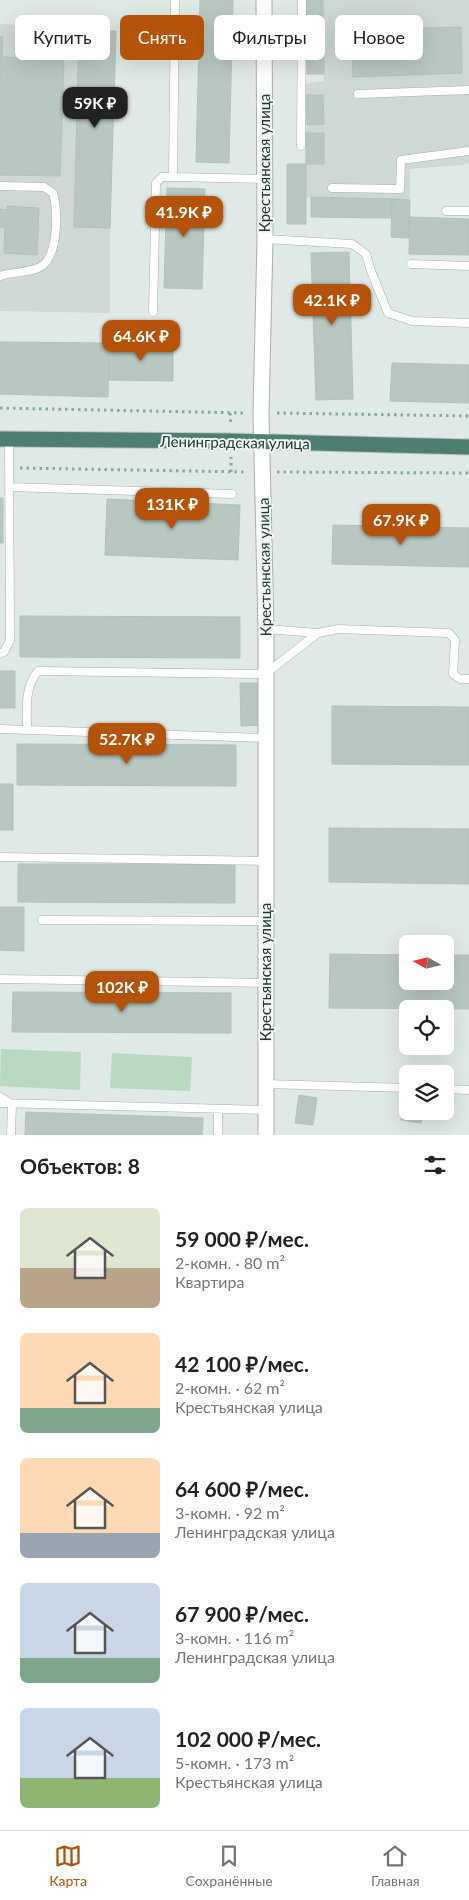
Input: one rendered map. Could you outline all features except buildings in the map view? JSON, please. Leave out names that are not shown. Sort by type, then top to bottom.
[{"type":"highway","name":"Ленинградская улица","points":[[4,439],[469,447]]},
{"type":"street","name":"Крестьянская улица","points":[[264,0],[265,239],[261,413],[266,629],[266,1135]]},
{"type":"lane","points":[[173,177],[175,0]]},
{"type":"lane","points":[[301,146],[302,0]]},
{"type":"lane","points":[[358,94],[469,90]]},
{"type":"lane","points":[[332,188],[400,189],[401,160],[469,152]]},
{"type":"lane","points":[[153,312],[156,183],[162,177],[264,179]]},
{"type":"lane","points":[[0,186],[44,188],[53,194],[57,224],[49,259],[39,268],[0,276]]},
{"type":"lane","points":[[446,211],[469,212]]},
{"type":"lane","points":[[265,239],[352,244],[366,254],[388,313],[412,321],[469,323]]},
{"type":"lane","points":[[411,264],[469,266]]},
{"type":"lane","points":[[0,653],[4,652],[10,641],[9,468],[4,439]]},
{"type":"lane","points":[[9,487],[232,494]]},
{"type":"lane","points":[[0,558],[10,558]]},
{"type":"lane","points":[[266,629],[318,633],[338,629],[449,633],[455,640],[453,674],[460,679],[469,679]]},
{"type":"lane","points":[[27,730],[28,691],[31,680],[38,671],[265,674],[318,633]]},
{"type":"lane","points":[[0,729],[266,738]]},
{"type":"lane","points":[[0,857],[266,861]]},
{"type":"lane","points":[[42,920],[266,921]]},
{"type":"lane","points":[[0,979],[266,982]]},
{"type":"lane","points":[[265,1084],[399,1088]]},
{"type":"lane","points":[[454,1089],[469,1090]]},
{"type":"lane","points":[[0,1098],[12,1104]]},
{"type":"lane","points":[[0,1104],[266,1110]]},
{"type":"lane","points":[[11,1135],[12,1104]]},
{"type":"lane","points":[[218,1109],[218,1135]]},
{"type":"path","points":[[0,408],[469,416]]},
{"type":"path","points":[[9,468],[469,473]]},
{"type":"shaded area","points":[[323,0],[469,0],[469,163],[410,169],[410,200],[306,197],[306,164],[324,164],[324,133],[306,133],[307,125],[324,124],[323,95],[305,95],[305,84],[324,81],[325,15],[323,15]]},
{"type":"shaded area","points":[[0,24],[15,25],[15,60],[110,60],[110,31],[116,31],[110,228],[110,313],[0,311]]},
{"type":"green space","points":[[1,1049],[81,1052],[80,1090],[0,1086]]},
{"type":"green space","points":[[112,1053],[192,1057],[190,1091],[110,1088]]}]
